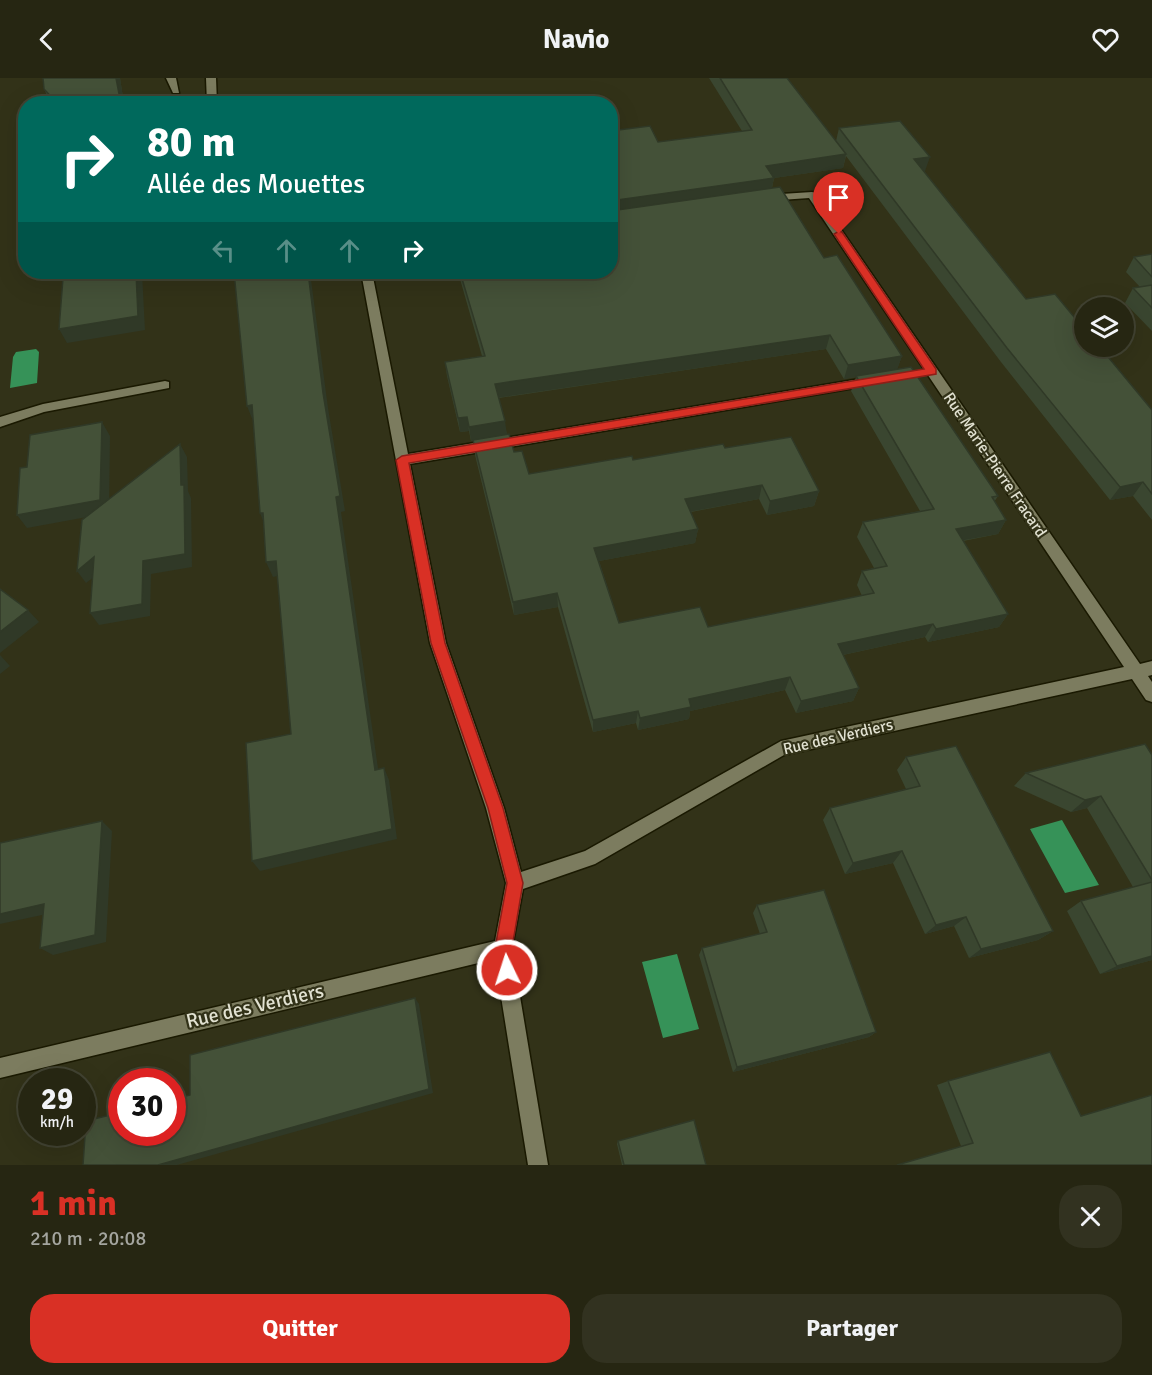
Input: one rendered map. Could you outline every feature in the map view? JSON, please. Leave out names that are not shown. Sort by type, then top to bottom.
[{"type":"street","points":[[171,78],[176,91]]},
{"type":"street","points":[[211,78],[212,96]]},
{"type":"street","name":"Rue Marie-Pierre Fracard","points":[[751,201],[812,195],[926,372],[1144,669],[1152,695]]},
{"type":"street","points":[[367,279],[438,643],[495,808],[515,883],[503,948],[538,1165]]},
{"type":"street","points":[[402,460],[885,379]]},
{"type":"street","points":[[0,422],[43,408],[165,385]]},
{"type":"street","name":"Rue des Verdiers","points":[[515,883],[589,858],[781,748],[1144,669]]},
{"type":"street","name":"Rue des Verdiers","points":[[3,1064],[503,948]]},
{"type":"shaded area","points":[[36,349],[39,352],[37,383],[10,388],[13,357],[16,352]]},
{"type":"shaded area","points":[[1062,820],[1099,885],[1065,893],[1030,829]]},
{"type":"shaded area","points":[[677,954],[699,1029],[663,1038],[642,962]]},
{"type":"building","points":[[43,78],[116,78],[119,96],[51,96],[44,89]]},
{"type":"building","points":[[720,78],[787,78],[846,154],[766,166],[774,178],[618,200],[618,130],[650,126],[658,142],[752,130]]},
{"type":"building","points":[[900,121],[930,157],[914,159],[1026,299],[1055,294],[1074,317],[1074,357],[1108,357],[1152,410],[1152,494],[1143,482],[1120,487],[1007,348],[839,128]]},
{"type":"building","points":[[780,187],[824,258],[837,255],[902,356],[848,365],[830,335],[495,384],[505,421],[469,427],[467,417],[458,418],[445,362],[485,356],[462,279],[618,279],[618,210]]},
{"type":"building","points":[[1152,254],[1152,277],[1134,257]]},
{"type":"building","points":[[63,279],[136,279],[138,316],[59,329]]},
{"type":"building","points":[[235,279],[309,279],[323,393],[340,496],[336,497],[375,770],[384,768],[392,829],[252,861],[246,743],[291,734],[276,561],[266,562],[252,405],[247,406]]},
{"type":"building","points":[[1152,285],[1152,308],[1133,288]]},
{"type":"building","points":[[911,367],[998,496],[992,497],[1006,520],[956,529],[1008,614],[936,629],[933,624],[838,644],[859,688],[801,701],[790,677],[689,699],[691,707],[640,718],[638,711],[593,720],[557,593],[513,602],[473,440],[509,434],[514,452],[522,451],[529,474],[632,456],[633,460],[723,444],[725,448],[791,437],[819,491],[770,501],[762,485],[685,499],[698,529],[594,548],[619,623],[700,607],[708,627],[874,593],[862,571],[887,566],[863,522],[934,509],[856,376]]},
{"type":"building","points":[[102,422],[100,500],[17,515],[20,468],[27,467],[30,435]]},
{"type":"building","points":[[180,444],[181,485],[184,485],[185,554],[143,561],[142,604],[90,613],[94,557],[77,571],[82,520]]},
{"type":"building","points":[[0,589],[28,610],[0,632]]},
{"type":"building","points":[[1145,744],[1152,755],[1152,880],[1101,796],[1085,800],[1026,773]]},
{"type":"building","points":[[956,746],[1053,931],[981,949],[966,917],[936,925],[902,851],[853,863],[830,808],[920,786],[906,757]]},
{"type":"building","points":[[102,821],[95,935],[40,948],[44,904],[0,914],[0,843]]},
{"type":"building","points":[[1152,882],[1152,956],[1117,966],[1081,901]]},
{"type":"building","points":[[824,890],[876,1032],[737,1067],[702,948],[767,932],[757,905]]},
{"type":"building","points":[[415,998],[429,1089],[158,1165],[83,1165],[84,1146],[96,1146],[96,1118],[108,1116],[108,1146],[186,1146],[186,1096],[190,1095],[190,1055]]},
{"type":"building","points":[[1050,1052],[1081,1116],[1152,1095],[1152,1165],[897,1165],[973,1143],[948,1081]]},
{"type":"building","points":[[694,1120],[706,1165],[624,1165],[618,1141]]},
{"type":"route","points":[[507,970],[503,948],[515,883],[495,808],[438,643],[402,460],[932,371],[839,234]]}]
